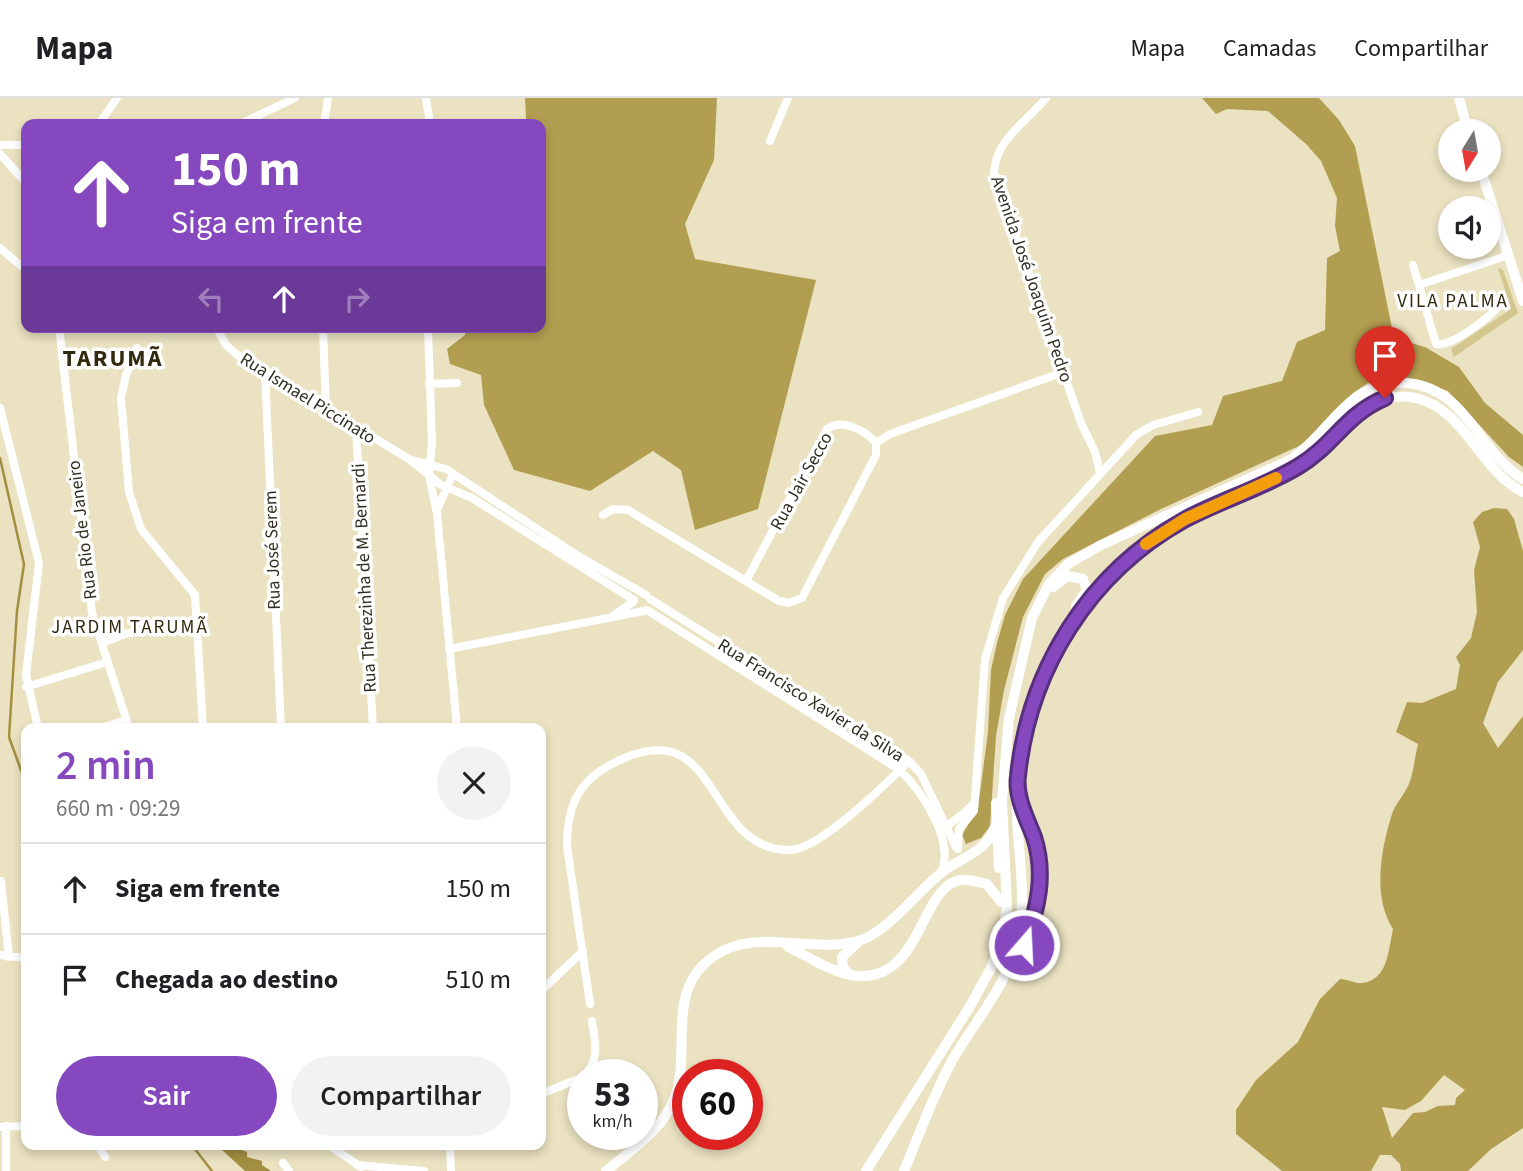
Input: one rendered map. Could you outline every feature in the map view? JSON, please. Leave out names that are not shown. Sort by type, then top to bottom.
[{"type":"main road","points":[[1459,98],[1465,119]]},
{"type":"main road","points":[[1485,182],[1523,300]]},
{"type":"main road","points":[[866,1171],[990,970],[1006,925],[1002,777],[1009,718],[1032,618],[1059,571],[1101,545],[1290,460],[1315,442],[1345,408],[1365,392],[1397,383],[1417,384],[1441,393],[1458,407],[1500,460],[1523,480]]},
{"type":"main road","points":[[904,1171],[948,1068],[1017,959],[1032,923],[1041,869],[1017,782],[1027,722],[1043,675],[1069,627],[1104,582],[1143,546],[1185,519],[1299,466],[1324,447],[1352,416],[1369,404],[1385,398],[1412,397],[1439,408],[1465,433],[1498,474],[1523,492]]},
{"type":"main road","points":[[1500,460],[1523,470]]},
{"type":"main road","points":[[941,1051],[989,962],[997,937],[1001,902],[996,823],[999,751],[1044,604],[1058,583],[1068,576],[1079,577],[1085,582],[1087,590],[1049,650],[1027,701],[1016,747],[1023,891],[1018,937],[1006,974]]},
{"type":"main road","points":[[850,974],[843,967],[842,957],[849,948],[879,929],[942,872],[984,845],[996,823]]},
{"type":"main road","points":[[784,945],[836,971],[873,975],[897,963],[906,953],[936,901],[952,883],[959,880],[986,884],[1001,902]]},
{"type":"main road","points":[[899,1171],[931,1089],[998,977],[1011,944],[1023,891]]},
{"type":"main road","points":[[606,1171],[652,1133],[668,1112],[679,1079],[682,1011],[697,972],[716,954],[733,946],[760,942],[820,947],[860,940]]},
{"type":"main road","points":[[873,1171],[919,1096],[927,1074]]},
{"type":"street","points":[[102,119],[117,98]]},
{"type":"street","points":[[251,119],[295,98]]},
{"type":"street","points":[[325,119],[328,98]]},
{"type":"street","points":[[426,98],[429,119]]},
{"type":"street","points":[[770,141],[788,98]]},
{"type":"street","name":"Avenida José Joaquim Pedro","points":[[1046,98],[1006,140],[997,156],[994,173],[1095,452],[1100,473]]},
{"type":"street","points":[[0,145],[21,145]]},
{"type":"street","points":[[0,154],[21,177]]},
{"type":"street","points":[[0,248],[21,266]]},
{"type":"street","points":[[1419,285],[1509,255]]},
{"type":"street","points":[[1413,265],[1434,342],[1439,345],[1448,343],[1494,314],[1501,303]]},
{"type":"street","name":"Rua Rio de Janeiro","points":[[60,333],[92,613],[127,723]]},
{"type":"street","name":"Rua Ismael Piccinato","points":[[219,333],[226,345],[265,372],[410,459],[429,476]]},
{"type":"street","points":[[323,333],[326,408]]},
{"type":"street","points":[[428,333],[432,442],[429,476],[437,513],[456,723]]},
{"type":"street","points":[[137,348],[126,375],[121,398],[129,492],[141,529],[195,595],[203,723]]},
{"type":"street","name":"Rua José Serem","points":[[265,372],[281,723]]},
{"type":"street","points":[[603,515],[613,509],[628,510],[783,602],[802,598],[876,455],[876,443],[890,434],[1064,372]]},
{"type":"street","points":[[429,384],[457,383]]},
{"type":"street","points":[[0,408],[39,563],[26,687],[37,723]]},
{"type":"street","points":[[958,849],[956,834],[973,815],[984,667],[997,613],[1028,555],[1100,473],[1146,428],[1198,411]]},
{"type":"street","name":"Rua Jair Secco","points":[[746,581],[827,429],[835,424],[846,425],[876,443]]},
{"type":"street","name":"Rua Therezinha de M. Bernardi","points":[[356,428],[373,723]]},
{"type":"street","points":[[432,442],[439,465]]},
{"type":"street","name":"Rua Ismael Piccinato","points":[[410,459],[429,462]]},
{"type":"street","name":"Rua Francisco Xavier da Silva","points":[[429,462],[439,465],[909,761],[921,774],[958,849],[970,856]]},
{"type":"street","points":[[437,513],[453,474]]},
{"type":"street","points":[[429,476],[472,498],[634,601]]},
{"type":"street","points":[[619,592],[624,583]]},
{"type":"street","points":[[449,649],[612,617],[645,610],[648,597],[640,595],[612,617]]},
{"type":"street","name":"Rua Francisco Xavier da Silva","points":[[634,601],[637,609],[645,610],[900,770],[922,796],[940,835],[947,856],[942,872]]},
{"type":"street","points":[[102,643],[125,634],[198,622]]},
{"type":"street","points":[[26,687],[107,662]]},
{"type":"street","points":[[590,1004],[566,846],[567,828],[576,795],[584,783],[604,768],[642,752],[666,751],[680,755],[694,763],[738,827],[767,847],[795,850],[816,843],[909,761]]},
{"type":"street","points":[[940,835],[948,824],[964,816],[974,803]]},
{"type":"street","points":[[1,881],[4,956]]},
{"type":"street","points":[[546,986],[583,951]]},
{"type":"street","points":[[592,1021],[596,1049],[594,1059]]},
{"type":"street","points":[[546,1092],[567,1083]]},
{"type":"street","points":[[6,1171],[3,1126],[21,1126]]},
{"type":"street","points":[[101,1150],[105,1157]]},
{"type":"street","points":[[336,1150],[366,1171]]},
{"type":"street","points":[[450,1150],[451,1171]]},
{"type":"street","points":[[283,1163],[289,1171]]},
{"type":"street","points":[[357,1165],[424,1171]]},
{"type":"shaded area","points":[[525,98],[717,98],[714,160],[685,224],[695,259],[816,280],[758,509],[695,530],[681,470],[653,451],[590,491],[514,470],[484,405],[481,375],[450,364],[447,349],[466,333],[546,333],[546,119],[526,119]]},
{"type":"shaded area","points":[[1202,98],[1319,98],[1339,120],[1355,146],[1394,338],[1425,347],[1459,367],[1485,403],[1523,435],[1523,467],[1509,457],[1448,391],[1412,379],[1368,383],[1353,393],[1316,434],[1299,446],[1161,509],[1063,559],[1045,574],[1023,617],[1004,690],[996,736],[990,826],[981,838],[966,844],[962,835],[978,808],[988,732],[991,670],[1005,615],[1023,579],[1155,436],[1212,425],[1223,396],[1282,381],[1297,342],[1325,330],[1327,258],[1340,251],[1335,226],[1337,198],[1321,161],[1268,111],[1227,109],[1216,114]]},
{"type":"shaded area","points":[[1498,268],[1503,270],[1518,313],[1454,357],[1451,349],[1508,311],[1507,301],[1497,298],[1506,293]]},
{"type":"shaded area","points":[[1494,508],[1507,509],[1514,519],[1523,551],[1523,650],[1498,682],[1483,723],[1498,748],[1523,716],[1523,1128],[1491,1149],[1468,1171],[1401,1171],[1400,1164],[1391,1155],[1380,1155],[1371,1171],[1282,1171],[1236,1134],[1236,1110],[1256,1080],[1298,1042],[1320,999],[1340,979],[1359,983],[1371,981],[1385,963],[1393,929],[1382,902],[1382,857],[1392,814],[1410,781],[1418,744],[1396,732],[1407,702],[1422,703],[1456,689],[1460,665],[1456,657],[1471,638],[1477,612],[1474,570],[1480,547],[1473,522],[1482,512]],"holes":[[[1444,1075],[1465,1090],[1456,1098],[1455,1105],[1438,1106],[1425,1112],[1413,1113],[1392,1138],[1382,1107],[1405,1110],[1421,1101]]]},
{"type":"shaded area","points":[[222,1150],[247,1152],[247,1157],[262,1161],[262,1165],[271,1171],[245,1171]]},
{"type":"waterway","points":[[0,458],[24,564],[17,611],[9,737],[21,770]]},
{"type":"waterway","points":[[196,1150],[212,1171]]},
{"type":"slow traffic","points":[[1146,544],[1185,519],[1276,478]]},
{"type":"district","name":"VILA PALMA","points":[[1453,300]]},
{"type":"district","name":"TARUMÃ","points":[[113,358]]},
{"type":"district","name":"JARDIM TARUMÃ","points":[[130,626]]},
{"type":"route","points":[[1024,945],[1036,908],[1041,869],[1040,857],[1017,782],[1020,757],[1027,722],[1039,686],[1069,627],[1104,582],[1143,546],[1185,519],[1299,466],[1324,447],[1352,416],[1369,404],[1385,398]]}]
